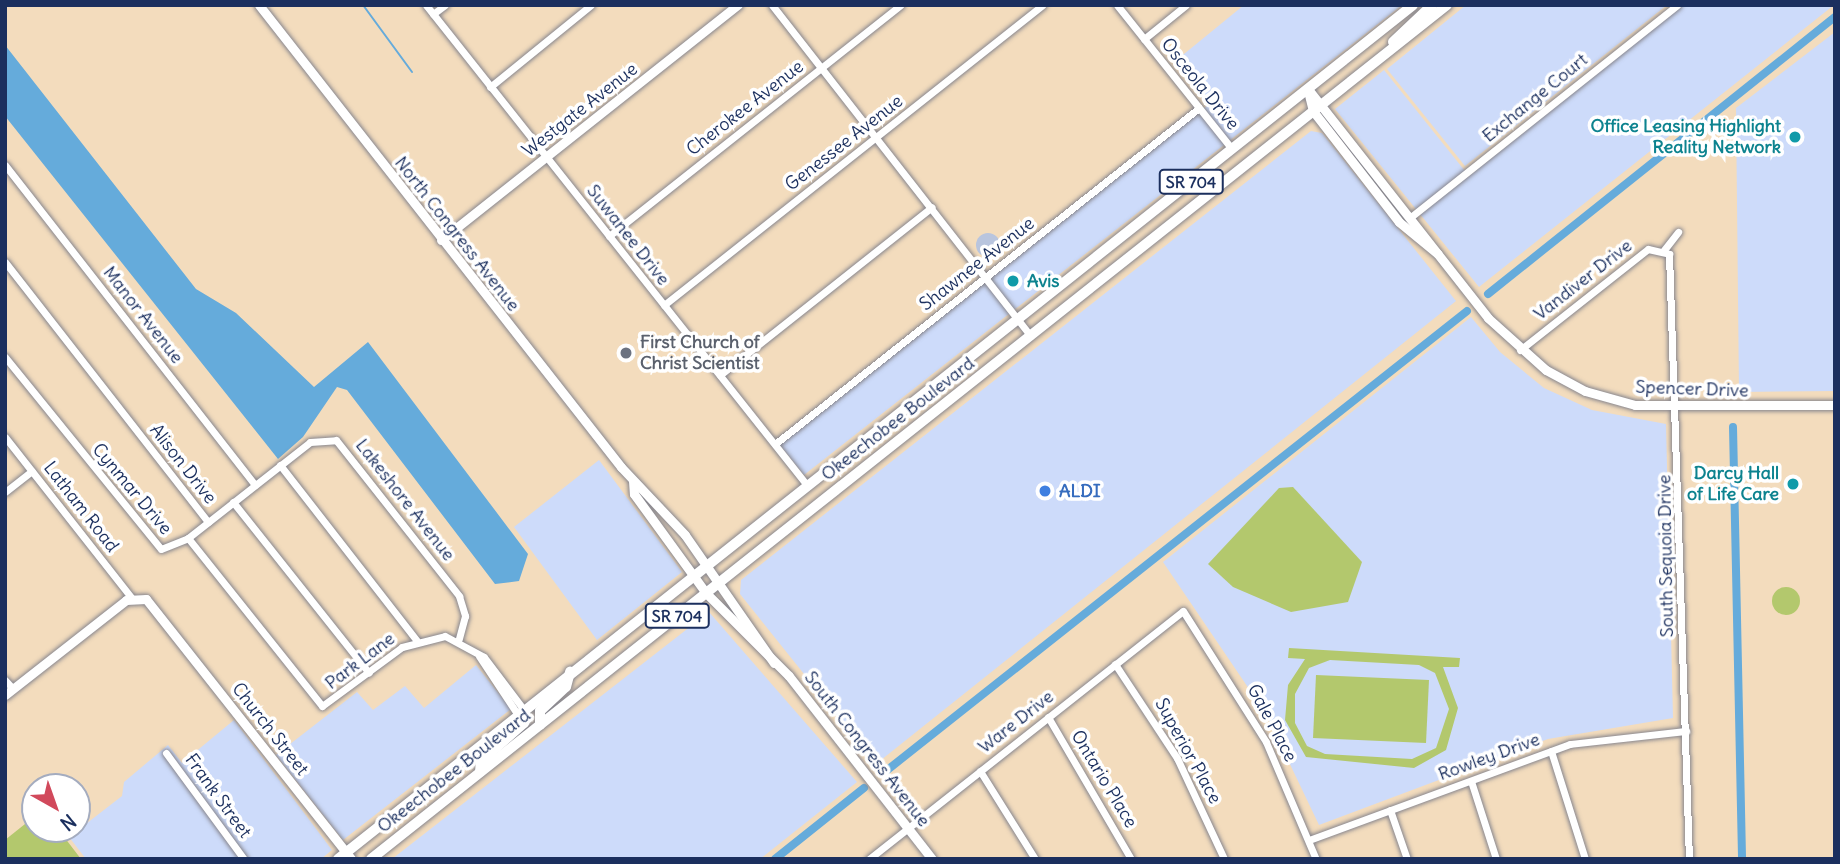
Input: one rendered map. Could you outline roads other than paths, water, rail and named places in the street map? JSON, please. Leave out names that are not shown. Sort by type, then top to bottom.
[{"type":"main road","name":"Okeechobee Boulevard","points":[[345,857],[692,572],[1020,319],[1413,5]]},
{"type":"main road","points":[[1383,56],[1432,5]]},
{"type":"main road","name":"Okeechobee Boulevard","points":[[371,859],[1447,5]]},
{"type":"main road","points":[[540,724],[540,711],[566,687],[570,673]]},
{"type":"main road","points":[[480,772],[481,761],[524,723],[521,713]]},
{"type":"street","name":"North Congress Avenue","points":[[259,5],[441,240],[633,481],[705,562],[718,583]]},
{"type":"street","name":"Suwanee Drive","points":[[426,5],[806,484]]},
{"type":"street","points":[[433,14],[445,5]]},
{"type":"street","points":[[490,87],[591,5]]},
{"type":"street","name":"Westgate Avenue","points":[[441,240],[738,5]]},
{"type":"street","points":[[772,5],[1031,335]]},
{"type":"street","name":"Cherokee Avenue","points":[[609,236],[900,5]]},
{"type":"street","name":"Genessee Avenue","points":[[664,305],[1043,5]]},
{"type":"street","name":"Osceola Drive","points":[[1117,5],[1233,149]]},
{"type":"street","points":[[1144,38],[1186,5]]},
{"type":"street","name":"Exchange Court","points":[[1412,216],[1677,5]]},
{"type":"street","name":"Spencer Drive","points":[[1308,89],[1323,103],[1412,216],[1438,254],[1519,350],[1588,392],[1678,408],[1835,405]]},
{"type":"street","name":"Spencer Drive","points":[[1308,89],[1313,111],[1399,222],[1438,254]]},
{"type":"street","name":"Shawnee Avenue","points":[[775,444],[1199,108]]},
{"type":"street","name":"Manor Avenue","points":[[5,165],[255,485]]},
{"type":"street","points":[[1364,177],[1385,181]]},
{"type":"street","points":[[720,375],[932,207]]},
{"type":"street","points":[[1667,252],[1678,232]]},
{"type":"street","name":"Vandiver Drive","points":[[1519,350],[1648,249],[1667,252]]},
{"type":"street","name":"South Sequoia Drive","points":[[1667,252],[1678,408],[1689,859]]},
{"type":"street","name":"Alison Drive","points":[[5,262],[208,522],[233,502],[369,673]]},
{"type":"street","name":"Cynmar Drive","points":[[5,357],[152,543],[161,548],[188,538],[322,706]]},
{"type":"street","name":"Latham Road","points":[[5,437],[131,597]]},
{"type":"street","name":"Lakeshore Avenue","points":[[280,466],[315,439],[340,443],[459,596],[465,616],[458,639]]},
{"type":"street","points":[[233,502],[280,466],[417,641]]},
{"type":"street","points":[[5,492],[32,471]]},
{"type":"street","name":"North Congress Avenue","points":[[633,481],[634,494],[706,593]]},
{"type":"street","points":[[188,538],[208,522]]},
{"type":"street","name":"South Congress Avenue","points":[[718,583],[774,663]]},
{"type":"street","name":"South Congress Avenue","points":[[706,593],[774,663],[910,827],[932,859]]},
{"type":"street","points":[[5,680],[9,692],[131,597]]},
{"type":"street","name":"Church Street","points":[[131,597],[146,599],[345,857]]},
{"type":"street","name":"Ware Drive","points":[[869,859],[1183,611]]},
{"type":"street","name":"Gale Place","points":[[1183,611],[1253,719],[1316,859]]},
{"type":"street","points":[[458,639],[479,656],[521,713]]},
{"type":"street","name":"Park Lane","points":[[322,706],[417,641],[458,639]]},
{"type":"street","name":"Superior Place","points":[[1115,664],[1177,758],[1224,859]]},
{"type":"street","name":"Ontario Place","points":[[1048,717],[1131,859]]},
{"type":"street","name":"Rowley Drive","points":[[1309,840],[1551,751],[1613,735],[1686,731]]},
{"type":"street","points":[[1551,751],[1586,859]]},
{"type":"street","name":"Frank Street","points":[[166,753],[244,859]]},
{"type":"street","points":[[980,771],[1035,859]]},
{"type":"street","points":[[1471,780],[1496,859]]},
{"type":"street","points":[[1390,810],[1406,859]]},
{"type":"water","points":[[5,45],[196,289],[236,313],[314,387],[368,342],[528,554],[519,581],[495,584],[347,390],[337,387],[303,437],[278,459],[5,116]]},
{"type":"waterway","points":[[363,5],[412,72]]},
{"type":"waterway","points":[[1488,294],[1835,17]]},
{"type":"waterway","points":[[886,771],[1467,311]]},
{"type":"waterway","points":[[1733,427],[1742,859]]},
{"type":"waterway","points":[[775,859],[864,788]]},
{"type":"place","name":"Office Leasing Highlight Reality Network","points":[[1795,137]]},
{"type":"place","name":"Avis","points":[[1013,281]]},
{"type":"place","name":"First Church of Christ Scientist","points":[[626,353]]},
{"type":"place","name":"Darcy Hall of Life Care","points":[[1793,484]]},
{"type":"place","name":"ALDI","points":[[1045,491]]}]
